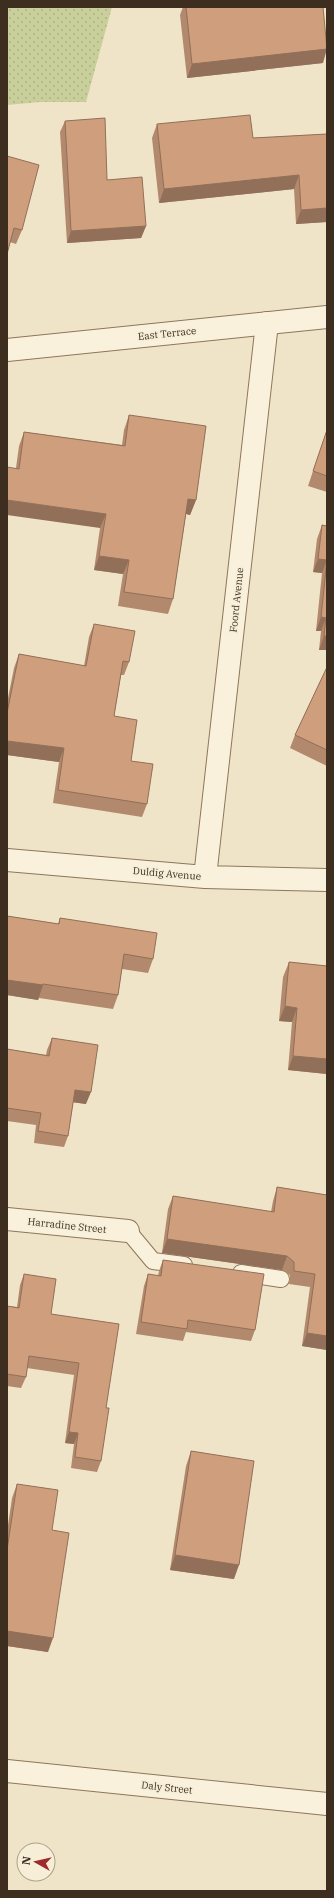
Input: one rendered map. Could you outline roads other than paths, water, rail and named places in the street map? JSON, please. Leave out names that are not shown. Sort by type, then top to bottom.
[{"type":"street","name":"East Terrace","points":[[7,350],[327,317]]},
{"type":"street","name":"Foord Avenue","points":[[205,877],[268,323]]},
{"type":"street","name":"Duldig Avenue","points":[[7,860],[205,877],[327,880]]},
{"type":"street","name":"Harradine Street","points":[[7,1219],[128,1231]]},
{"type":"street","name":"Daly Street","points":[[7,1771],[327,1804]]},
{"type":"lane","points":[[128,1231],[153,1261],[198,1267]]},
{"type":"lane","points":[[228,1272],[281,1279]]}]
